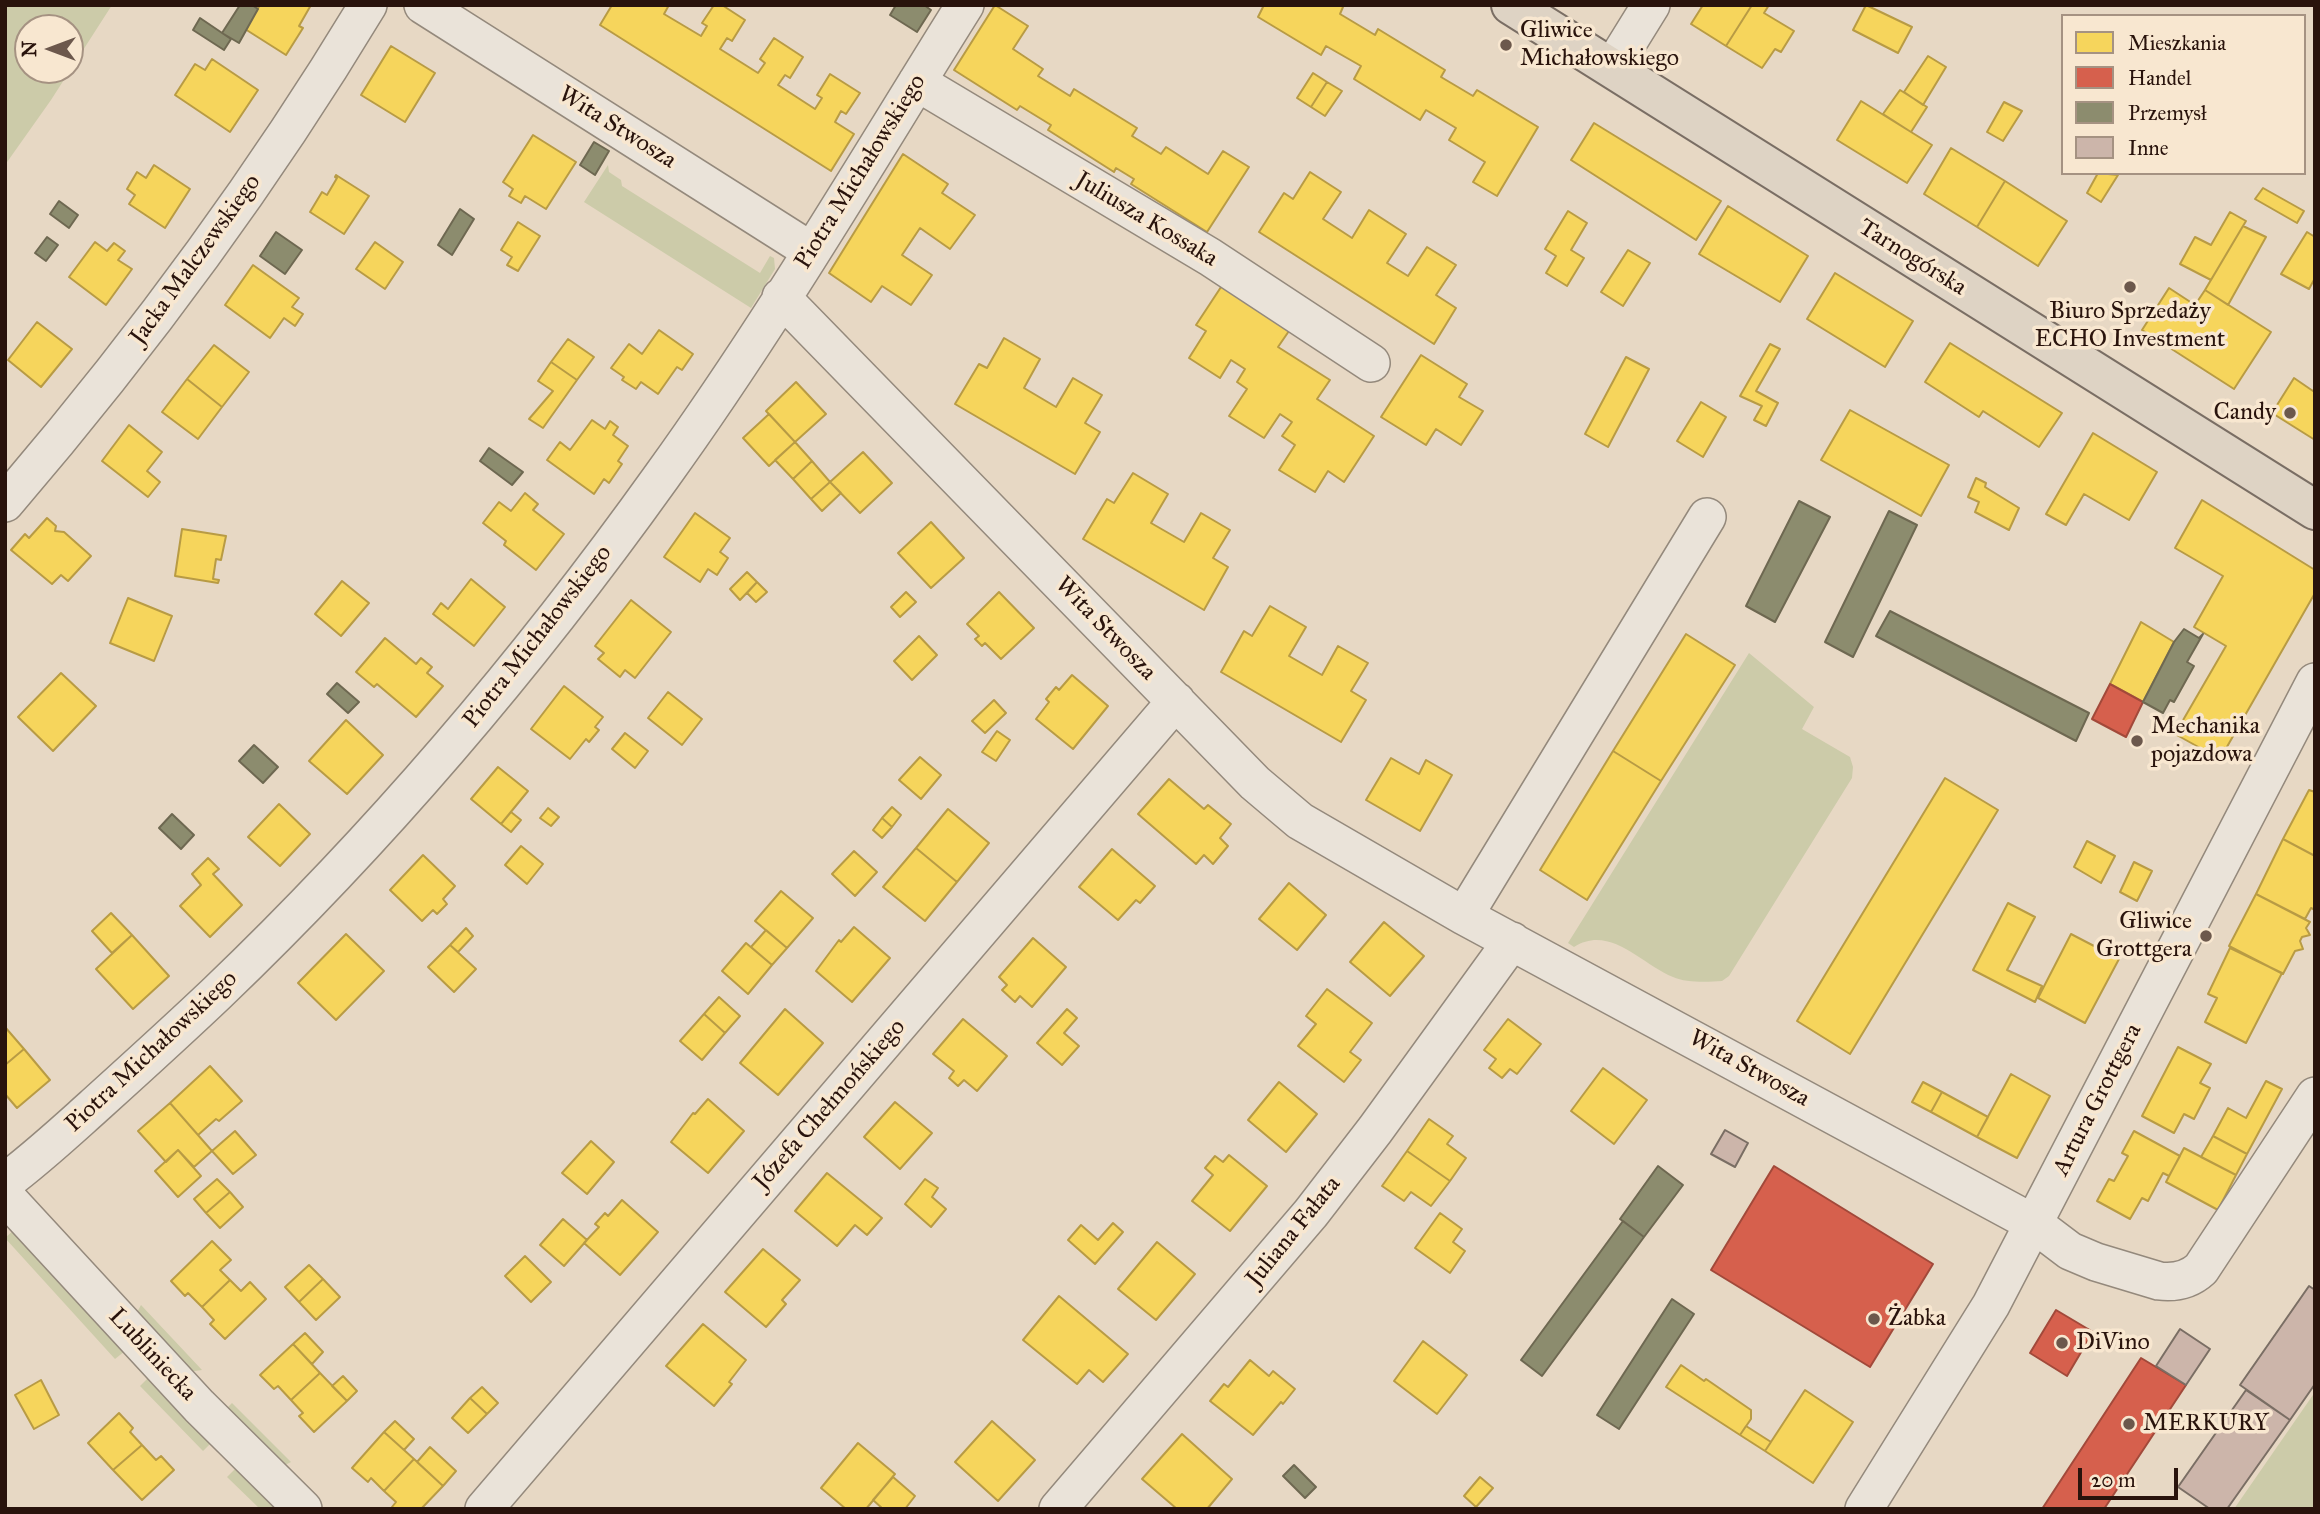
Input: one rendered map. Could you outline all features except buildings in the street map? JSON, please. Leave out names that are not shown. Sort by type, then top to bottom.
[{"type":"main road","name":"Tarnogórska","points":[[1511,5],[2315,510]]},
{"type":"street","name":"Jacka Malczewskiego","points":[[5,503],[150,325],[238,206],[324,79],[368,5]]},
{"type":"street","name":"Wita Stwosza","points":[[424,5],[811,251]]},
{"type":"street","name":"Piotra Michałowskiego","points":[[5,1182],[154,1053],[222,988],[341,869],[474,720],[662,478],[724,388],[965,5]]},
{"type":"street","points":[[1612,68],[1651,5]]},
{"type":"street","name":"Juliusza Kossaka","points":[[917,82],[1210,257],[1371,363]]},
{"type":"street","name":"Wita Stwosza","points":[[782,297],[1255,783],[1300,821],[1464,916],[2034,1223],[2070,1251],[2096,1262],[2159,1281],[2169,1282],[2192,1277],[2201,1269],[2315,1096]]},
{"type":"street","points":[[1464,916],[1707,517]]},
{"type":"street","name":"Artura Grottgera","points":[[1864,1509],[1990,1306],[2315,682]]},
{"type":"street","name":"Józefa Chełmońskiego","points":[[484,1509],[1175,701]]},
{"type":"street","name":"Juliana Fałata","points":[[1058,1509],[1311,1213],[1375,1130],[1512,941]]},
{"type":"street","name":"Lubliniecka","points":[[5,1196],[199,1406],[303,1509]]},
{"type":"green space","points":[[5,5],[112,5],[84,49],[84,14],[14,14],[14,84],[61,84],[5,165]]},
{"type":"green space","points":[[608,165],[609,172],[621,180],[622,186],[760,273],[770,256],[774,258],[775,269],[751,308],[584,202]]},
{"type":"green space","points":[[1749,653],[1814,707],[1802,729],[1850,757],[1852,778],[1729,976],[1722,981],[1697,982],[1678,979],[1625,948],[1600,940],[1587,941],[1574,947],[1568,943]]},
{"type":"green space","points":[[15,1229],[125,1351],[115,1359],[5,1238]]},
{"type":"green space","points":[[141,1305],[202,1370],[188,1372],[135,1316]]},
{"type":"green space","points":[[149,1377],[212,1442],[203,1451],[140,1386]]},
{"type":"green space","points":[[2315,1392],[2315,1509],[2234,1509]]},
{"type":"green space","points":[[232,1403],[291,1462],[281,1467],[225,1410]]},
{"type":"green space","points":[[237,1467],[280,1509],[260,1509],[227,1477]]},
{"type":"place","name":"Gliwice Michałowskiego","points":[[1506,45]]},
{"type":"place","name":"Biuro Sprzedaży ECHO Investment","points":[[2130,287]]},
{"type":"place","name":"Candy","points":[[2290,413]]},
{"type":"place","name":"Mechanika pojazdowa","points":[[2137,741]]},
{"type":"place","name":"Gliwice Grottgera","points":[[2206,936]]},
{"type":"place","name":"Żabka","points":[[1874,1319]]},
{"type":"place","name":"DiVino","points":[[2062,1343]]},
{"type":"place","name":"MERKURY","points":[[2129,1424]]}]
